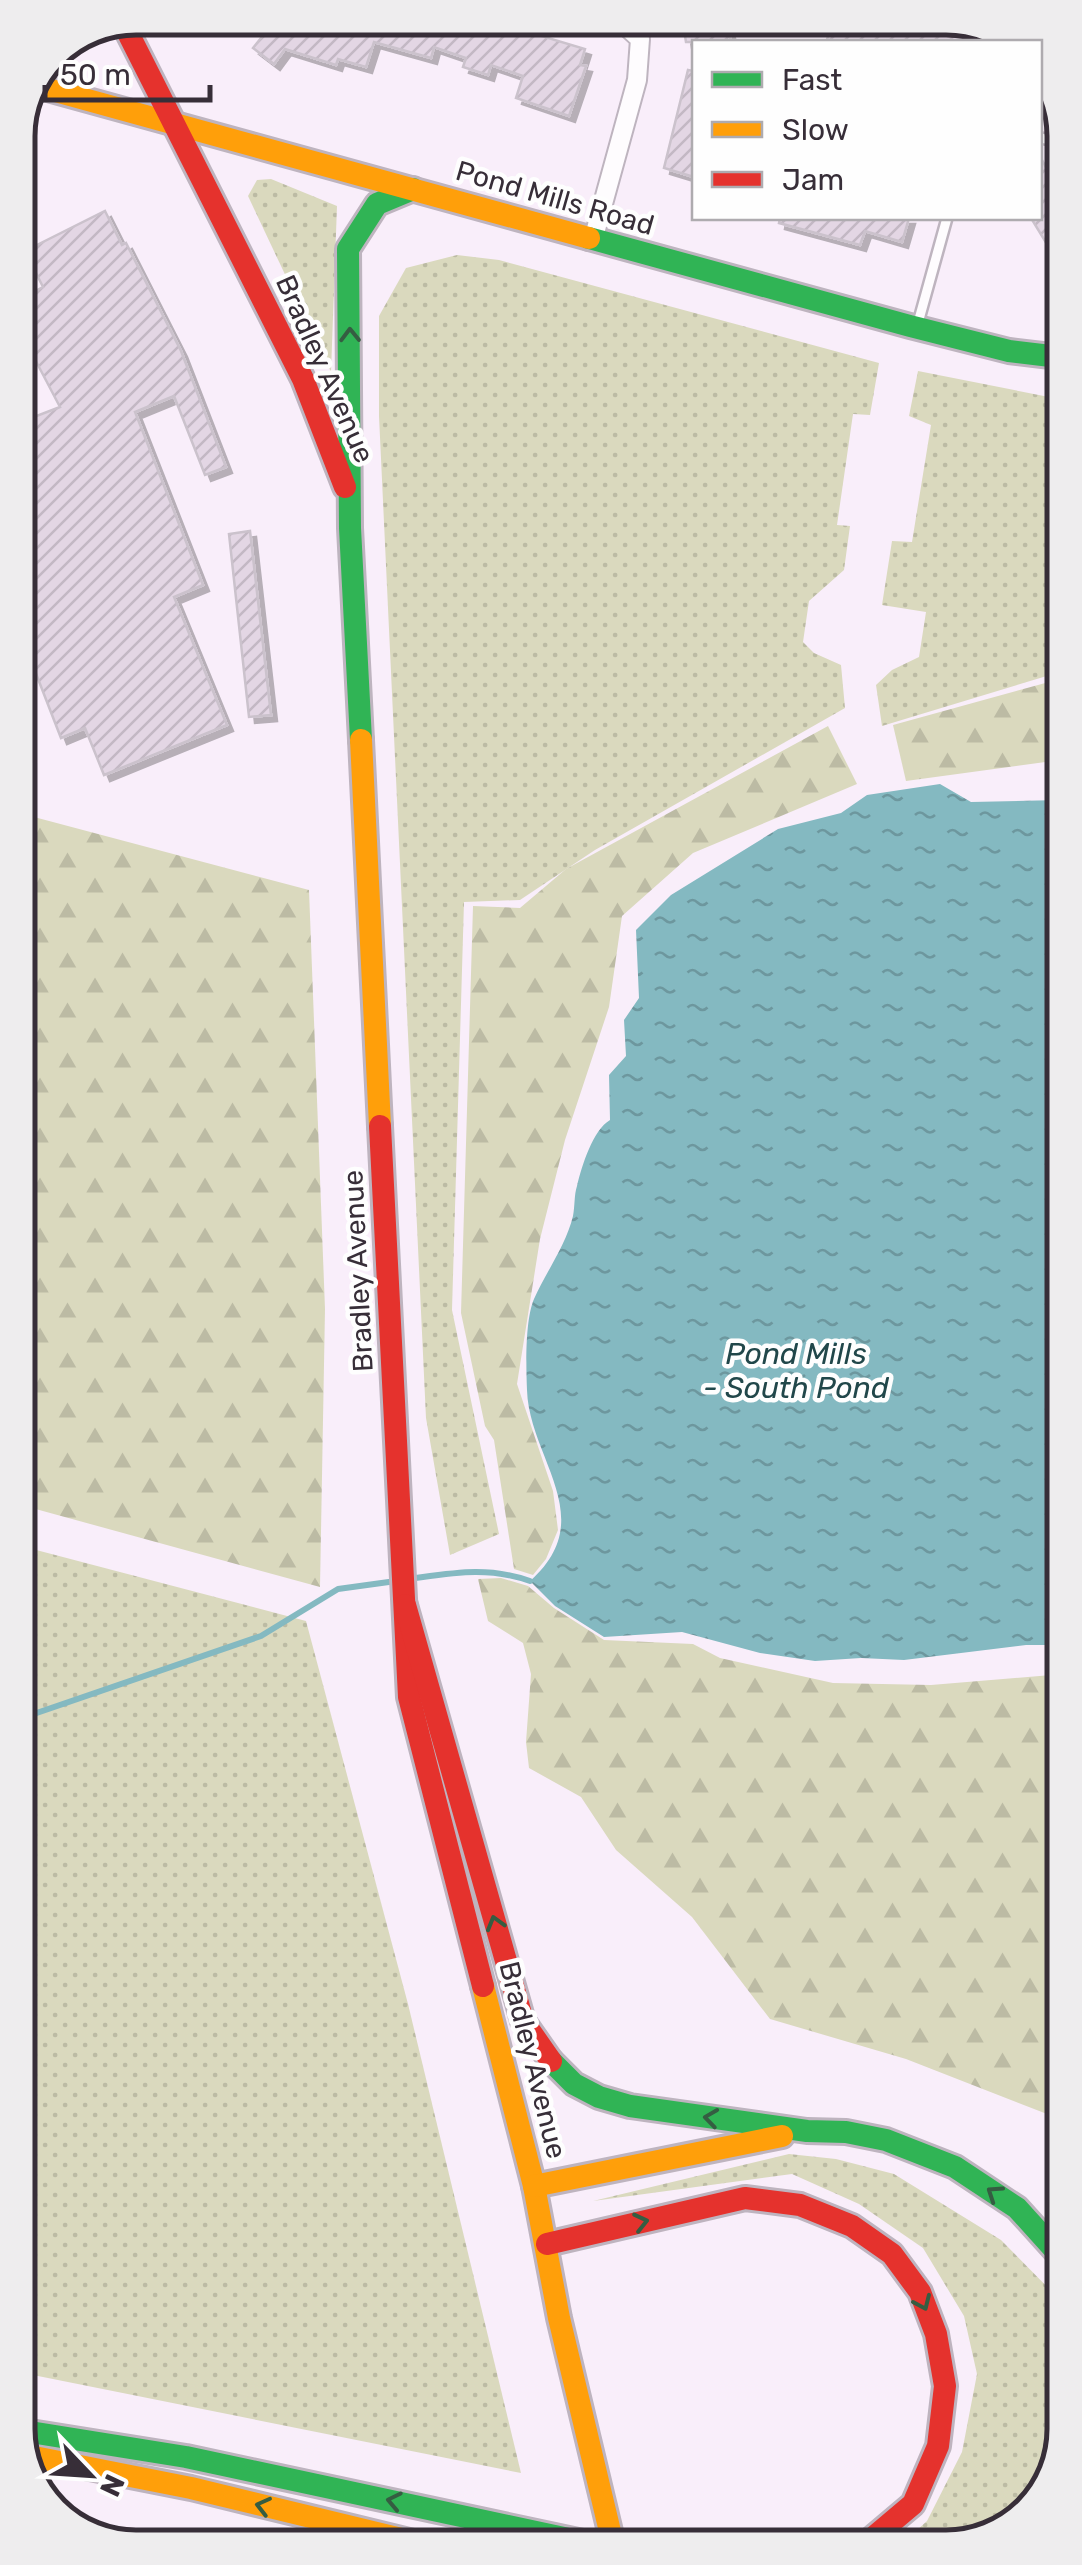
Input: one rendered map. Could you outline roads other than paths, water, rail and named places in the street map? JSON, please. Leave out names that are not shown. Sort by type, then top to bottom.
[{"type":"main road","name":"Bradley Avenue","points":[[129,36],[303,379],[351,502],[409,1697],[534,2186],[559,2318],[610,2530]]},
{"type":"main road","name":"Pond Mills Road","points":[[47,89],[593,240],[1009,351],[1047,356]]},
{"type":"main road","points":[[351,502],[348,249],[377,204],[413,188]]},
{"type":"main road","points":[[404,1606],[523,2021],[546,2056],[574,2084],[630,2106],[886,2140],[955,2167],[1016,2208],[1047,2242]]},
{"type":"main road","points":[[534,2186],[807,2131]]},
{"type":"main road","points":[[546,2244],[745,2198],[800,2205],[852,2226],[892,2254],[920,2292],[936,2334],[945,2386],[938,2446],[914,2504],[883,2530]]},
{"type":"main road","points":[[35,2433],[186,2456],[527,2530]]},
{"type":"main road","points":[[39,2458],[191,2488],[364,2530]]},
{"type":"street","points":[[593,240],[637,80],[640,39],[636,35]]},
{"type":"lane","points":[[918,326],[946,220]]},
{"type":"water","name":"Pond Mills - South Pond","points":[[940,784],[971,802],[1047,800],[1047,1645],[904,1660],[815,1661],[760,1653],[682,1632],[604,1637],[555,1606],[530,1581],[550,1558],[560,1534],[561,1511],[531,1415],[527,1343],[531,1308],[570,1227],[585,1159],[598,1132],[610,1120],[609,1075],[626,1056],[624,1020],[639,998],[636,930],[671,895],[778,829],[841,813],[867,795]]},
{"type":"waterway","points":[[409,1579],[484,1572],[530,1581]]},
{"type":"waterway","points":[[35,1714],[261,1636],[338,1589],[396,1581]]}]
